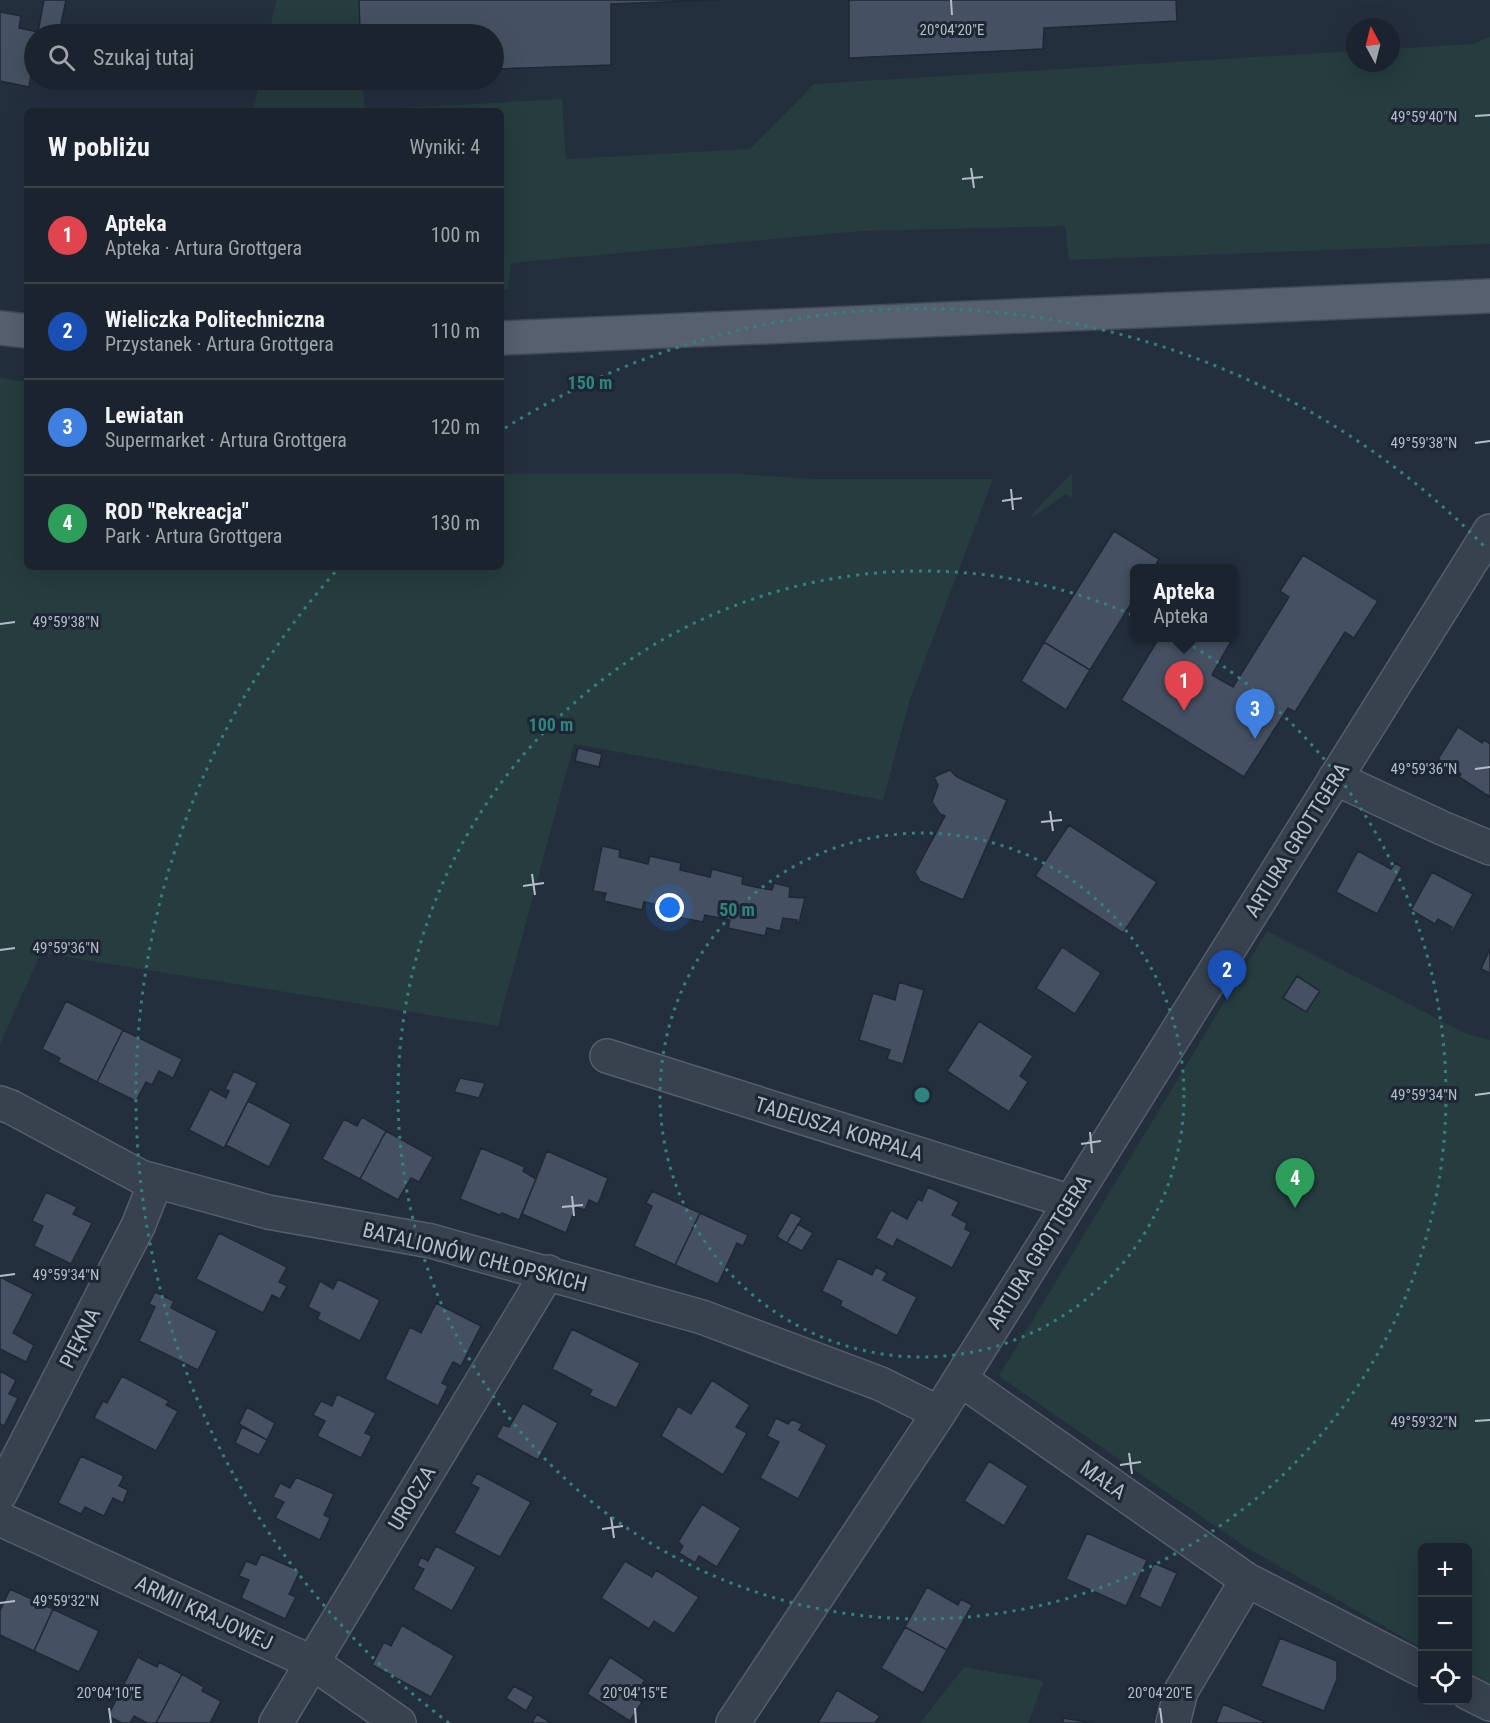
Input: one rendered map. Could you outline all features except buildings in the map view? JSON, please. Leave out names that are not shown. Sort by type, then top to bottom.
[{"type":"main road","points":[[504,338],[1490,296]]},
{"type":"main road","points":[[0,328],[24,331]]},
{"type":"street","name":"ARTURA GROTTGERA","points":[[733,1723],[939,1413],[1490,531]]},
{"type":"street","points":[[1335,778],[1490,848]]},
{"type":"street","name":"TADEUSZA KORPALA","points":[[607,1056],[1071,1202]]},
{"type":"street","name":"BATALIONÓW CHŁOPSKICH","points":[[6,1105],[141,1177],[268,1212],[431,1241],[702,1317],[881,1384],[939,1413]]},
{"type":"street","name":"PIĘKNA","points":[[0,1494],[138,1226],[156,1181]]},
{"type":"street","name":"UROCZA","points":[[276,1723],[548,1272]]},
{"type":"street","name":"MAŁA","points":[[960,1379],[1247,1580],[1418,1668]]},
{"type":"street","name":"ARMII KRAJOWEJ","points":[[0,1519],[313,1663],[399,1723]]},
{"type":"street","points":[[1173,1723],[1181,1691],[1247,1580]]},
{"type":"street","points":[[1472,1695],[1490,1704]]},
{"type":"green space","points":[[276,0],[359,0],[360,24],[271,24]]},
{"type":"green space","points":[[1490,37],[1490,244],[1069,260],[1065,226],[862,231],[511,263],[508,289],[504,290],[504,108],[401,108],[562,99],[566,159],[750,149],[814,84],[1346,52],[1346,72],[1400,72],[1400,48],[1472,44]]},
{"type":"green space","points":[[258,90],[363,90],[365,108],[254,108]]},
{"type":"green space","points":[[0,378],[24,382],[24,570],[504,570],[504,474],[740,474],[811,479],[993,479],[910,699],[883,800],[574,744],[498,1026],[41,953],[0,1044]]},
{"type":"green space","points":[[1072,473],[1072,498],[1066,494],[1030,519],[1034,512]]},
{"type":"green space","points":[[1267,931],[1467,1034],[1490,1040],[1490,1686],[1472,1675],[1472,1543],[1418,1543],[1418,1646],[1244,1546],[999,1376]]},
{"type":"green space","points":[[964,1667],[1044,1681],[1028,1723],[920,1723]]},
{"type":"place","name":"Apteka","points":[[1184,711]]},
{"type":"place","name":"Lewiatan","points":[[1255,739]]},
{"type":"place","name":"Wieliczka Politechniczna","points":[[1227,1000]]},
{"type":"place","name":"ROD \"Rekreacja\"","points":[[1295,1208]]}]
